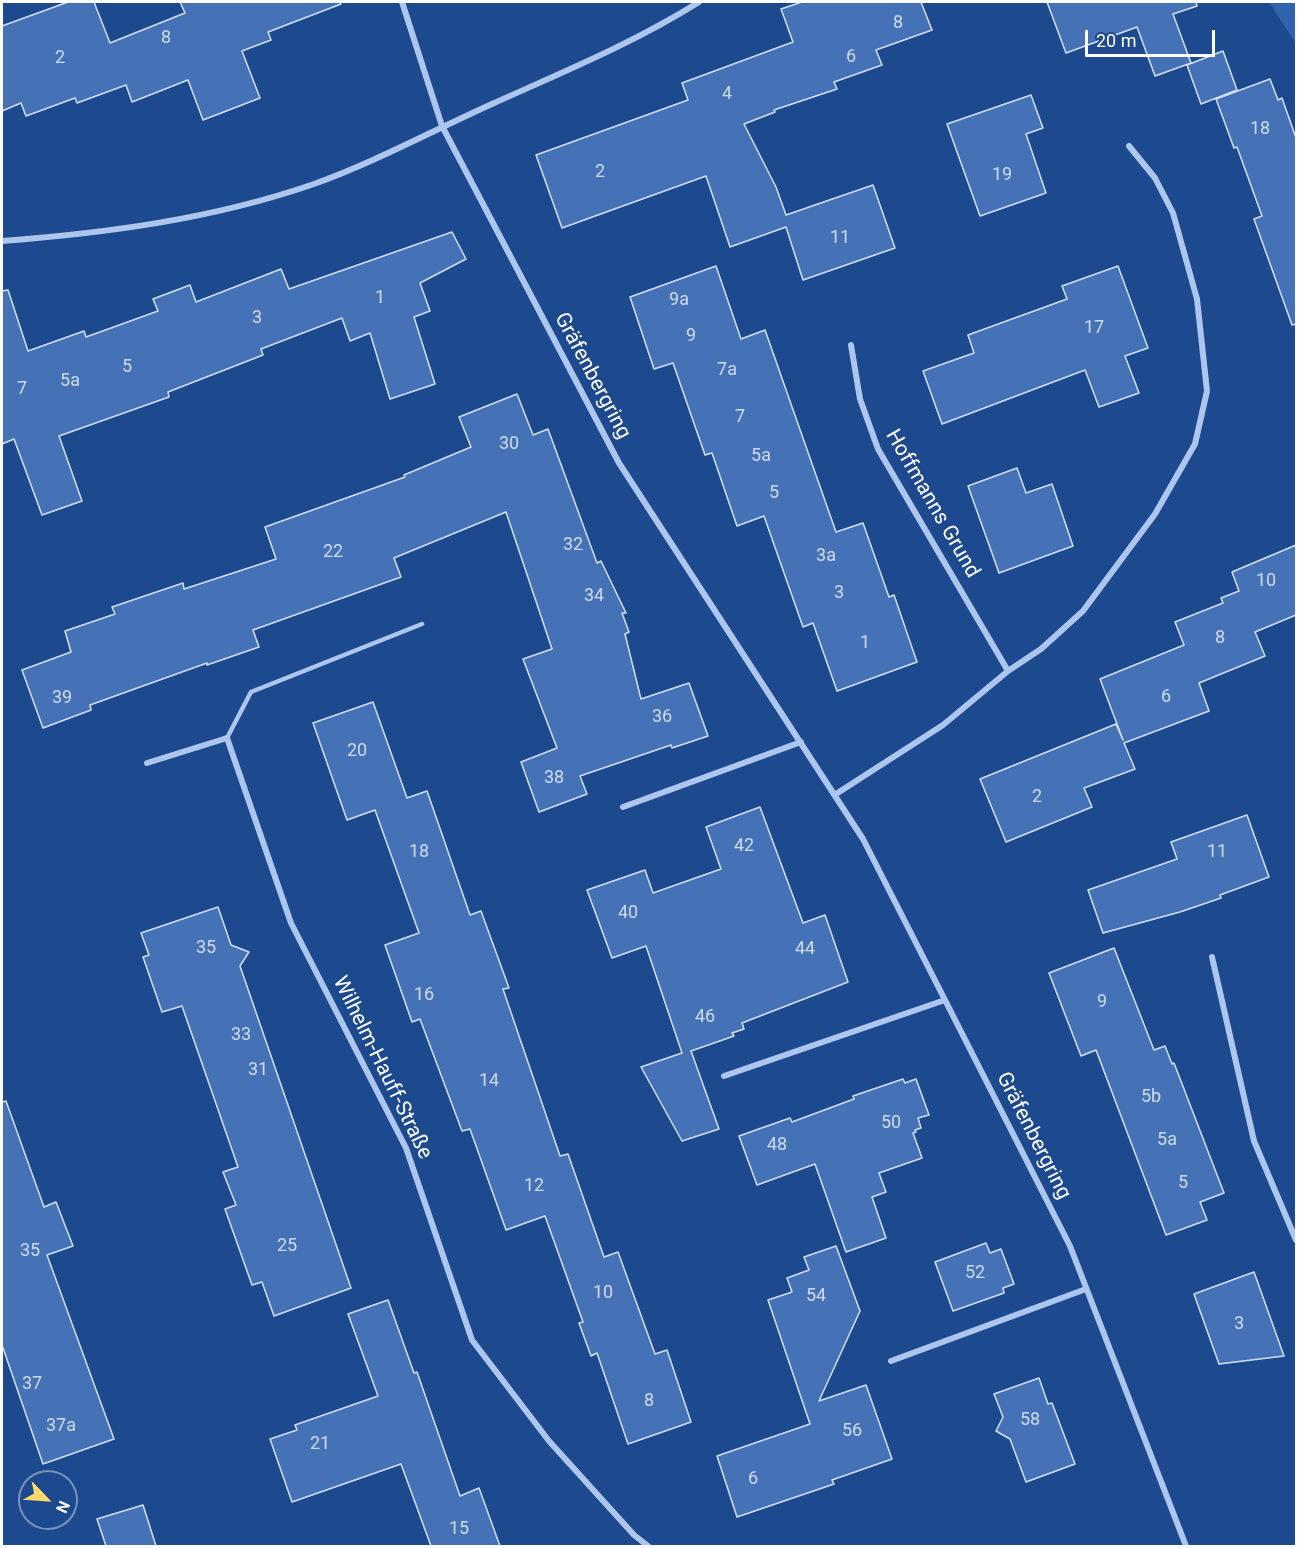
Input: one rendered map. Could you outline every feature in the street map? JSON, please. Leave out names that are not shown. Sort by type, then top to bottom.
[{"type":"street","name":"Gräfenbergring","points":[[402,2],[442,126],[619,463],[864,839],[1070,1246],[1186,1546]]},
{"type":"street","points":[[2,241],[109,231],[221,211],[313,184],[396,151],[442,126],[622,46],[699,2]]},
{"type":"street","points":[[836,794],[943,725],[1008,671],[1050,641],[1083,611],[1155,514],[1195,444],[1207,391],[1197,299],[1173,213],[1155,178],[1129,146]]},
{"type":"street","name":"Hoffmanns Grund","points":[[850,345],[860,399],[878,449],[1008,671]]},
{"type":"street","points":[[147,763],[227,738]]},
{"type":"street","name":"Wilhelm-Hauff-Straße","points":[[227,738],[291,923],[406,1148],[472,1340],[549,1442],[634,1535],[648,1546]]},
{"type":"street","points":[[623,807],[801,742]]},
{"type":"street","points":[[1212,957],[1254,1141],[1296,1240]]},
{"type":"street","points":[[724,1076],[945,999]]},
{"type":"street","points":[[891,1361],[1086,1289]]},
{"type":"lane","points":[[227,738],[251,692],[422,624]]},
{"type":"shaded area","points":[[1269,2],[1296,2],[1296,44]]},
{"type":"building","points":[[68,2],[94,2],[110,43],[185,13],[180,2],[340,2],[341,4],[268,32],[271,40],[242,51],[260,98],[203,120],[188,80],[132,102],[126,85],[77,103],[75,98],[26,116],[21,103],[2,111],[2,26]]},
{"type":"building","points":[[802,2],[921,2],[932,30],[876,50],[882,65],[834,82],[837,89],[774,110],[775,112],[744,124],[776,187],[786,215],[873,185],[895,248],[803,280],[786,227],[730,247],[706,176],[562,228],[536,155],[688,100],[682,83],[793,42],[781,9]]},
{"type":"building","points":[[1047,2],[1196,2],[1197,6],[1173,14],[1191,63],[1155,76],[1137,27],[1066,53]]},
{"type":"building","points":[[1223,51],[1237,90],[1201,104],[1187,65]]},
{"type":"building","points":[[1270,79],[1278,100],[1282,98],[1296,138],[1296,324],[1292,325],[1254,219],[1262,216],[1237,147],[1234,148],[1216,99]]},
{"type":"building","points":[[1031,95],[1043,128],[1026,134],[1046,193],[980,216],[947,124]]},
{"type":"building","points":[[452,232],[466,259],[420,283],[430,311],[414,317],[435,384],[390,399],[370,333],[350,341],[342,318],[261,349],[263,355],[168,392],[169,397],[59,436],[82,501],[42,515],[14,439],[2,444],[2,291],[8,290],[28,351],[84,331],[86,337],[158,311],[153,299],[190,285],[196,302],[281,269],[289,289]]},
{"type":"building","points":[[716,266],[741,339],[765,330],[836,532],[863,523],[889,597],[894,595],[917,662],[837,691],[813,623],[803,627],[764,516],[737,526],[712,453],[705,455],[673,363],[654,369],[630,297]]},
{"type":"building","points":[[1118,266],[1148,348],[1125,356],[1139,393],[1099,407],[1085,370],[942,424],[923,371],[974,353],[968,335],[1067,299],[1062,286]]},
{"type":"building","points":[[517,394],[533,435],[548,429],[597,563],[601,561],[626,613],[622,613],[629,632],[625,634],[641,699],[689,683],[708,736],[672,748],[671,745],[580,776],[587,794],[539,812],[521,762],[557,748],[523,659],[552,649],[506,512],[394,558],[401,577],[253,630],[259,647],[90,705],[91,710],[43,728],[22,670],[71,652],[65,631],[115,614],[112,607],[183,583],[184,589],[276,559],[265,527],[405,477],[404,475],[471,447],[459,417]]},
{"type":"building","points":[[1017,468],[1026,493],[1052,484],[1073,546],[999,573],[968,486]]},
{"type":"building","points":[[1296,545],[1296,615],[1255,632],[1265,656],[1199,683],[1209,711],[1124,743],[1135,769],[1084,788],[1092,807],[1006,842],[980,779],[1116,724],[1123,740],[1100,679],[1184,645],[1175,622],[1223,603],[1221,598],[1239,591],[1232,572]]},
{"type":"building","points":[[373,702],[407,798],[427,791],[470,915],[481,911],[509,988],[503,989],[560,1156],[568,1154],[604,1257],[618,1252],[655,1354],[667,1350],[691,1422],[628,1444],[597,1353],[591,1356],[579,1323],[583,1322],[545,1216],[506,1230],[470,1129],[462,1131],[420,1019],[412,1022],[385,945],[419,933],[375,810],[347,820],[313,723]]},
{"type":"building","points":[[760,807],[803,923],[825,915],[848,982],[742,1023],[744,1029],[732,1033],[734,1036],[691,1051],[719,1129],[682,1141],[641,1067],[682,1053],[646,946],[612,958],[587,890],[645,870],[653,893],[721,869],[706,827]]},
{"type":"building","points":[[1247,815],[1269,877],[1220,895],[1221,898],[1180,912],[1103,933],[1088,890],[1177,859],[1171,842]]},
{"type":"building","points":[[218,907],[231,945],[249,952],[240,966],[351,1288],[274,1316],[262,1282],[252,1285],[225,1209],[236,1205],[223,1172],[238,1167],[182,1006],[162,1012],[143,957],[149,955],[141,933]]},
{"type":"building","points":[[1114,948],[1154,1050],[1165,1046],[1172,1064],[1174,1063],[1224,1193],[1200,1202],[1207,1220],[1166,1235],[1096,1050],[1081,1056],[1049,973]]},
{"type":"building","points":[[903,1079],[905,1083],[916,1079],[929,1115],[918,1118],[921,1128],[913,1133],[922,1158],[879,1173],[886,1192],[872,1197],[886,1238],[846,1252],[815,1164],[757,1185],[739,1136],[790,1118],[792,1122],[854,1099],[853,1096]]},
{"type":"building","points":[[6,1101],[44,1207],[56,1202],[73,1246],[47,1255],[114,1439],[43,1464],[2,1345],[2,1102]]},
{"type":"building","points":[[986,1243],[990,1253],[1001,1249],[1014,1284],[1003,1288],[1004,1293],[953,1311],[935,1262]]},
{"type":"building","points":[[836,1246],[860,1311],[819,1401],[866,1385],[892,1459],[832,1480],[834,1484],[737,1517],[717,1456],[810,1424],[768,1300],[792,1292],[787,1278],[809,1270],[804,1257]]},
{"type":"building","points":[[1254,1272],[1284,1356],[1219,1364],[1194,1294]]},
{"type":"building","points":[[388,1300],[414,1373],[417,1372],[460,1496],[479,1488],[500,1546],[431,1546],[401,1464],[292,1502],[270,1439],[297,1430],[295,1425],[378,1396],[348,1314]]},
{"type":"building","points":[[1039,1378],[1048,1404],[1052,1403],[1075,1464],[1026,1482],[1010,1439],[996,1431],[1003,1417],[994,1394]]},
{"type":"building","points":[[143,1505],[156,1546],[106,1546],[97,1519]]}]
